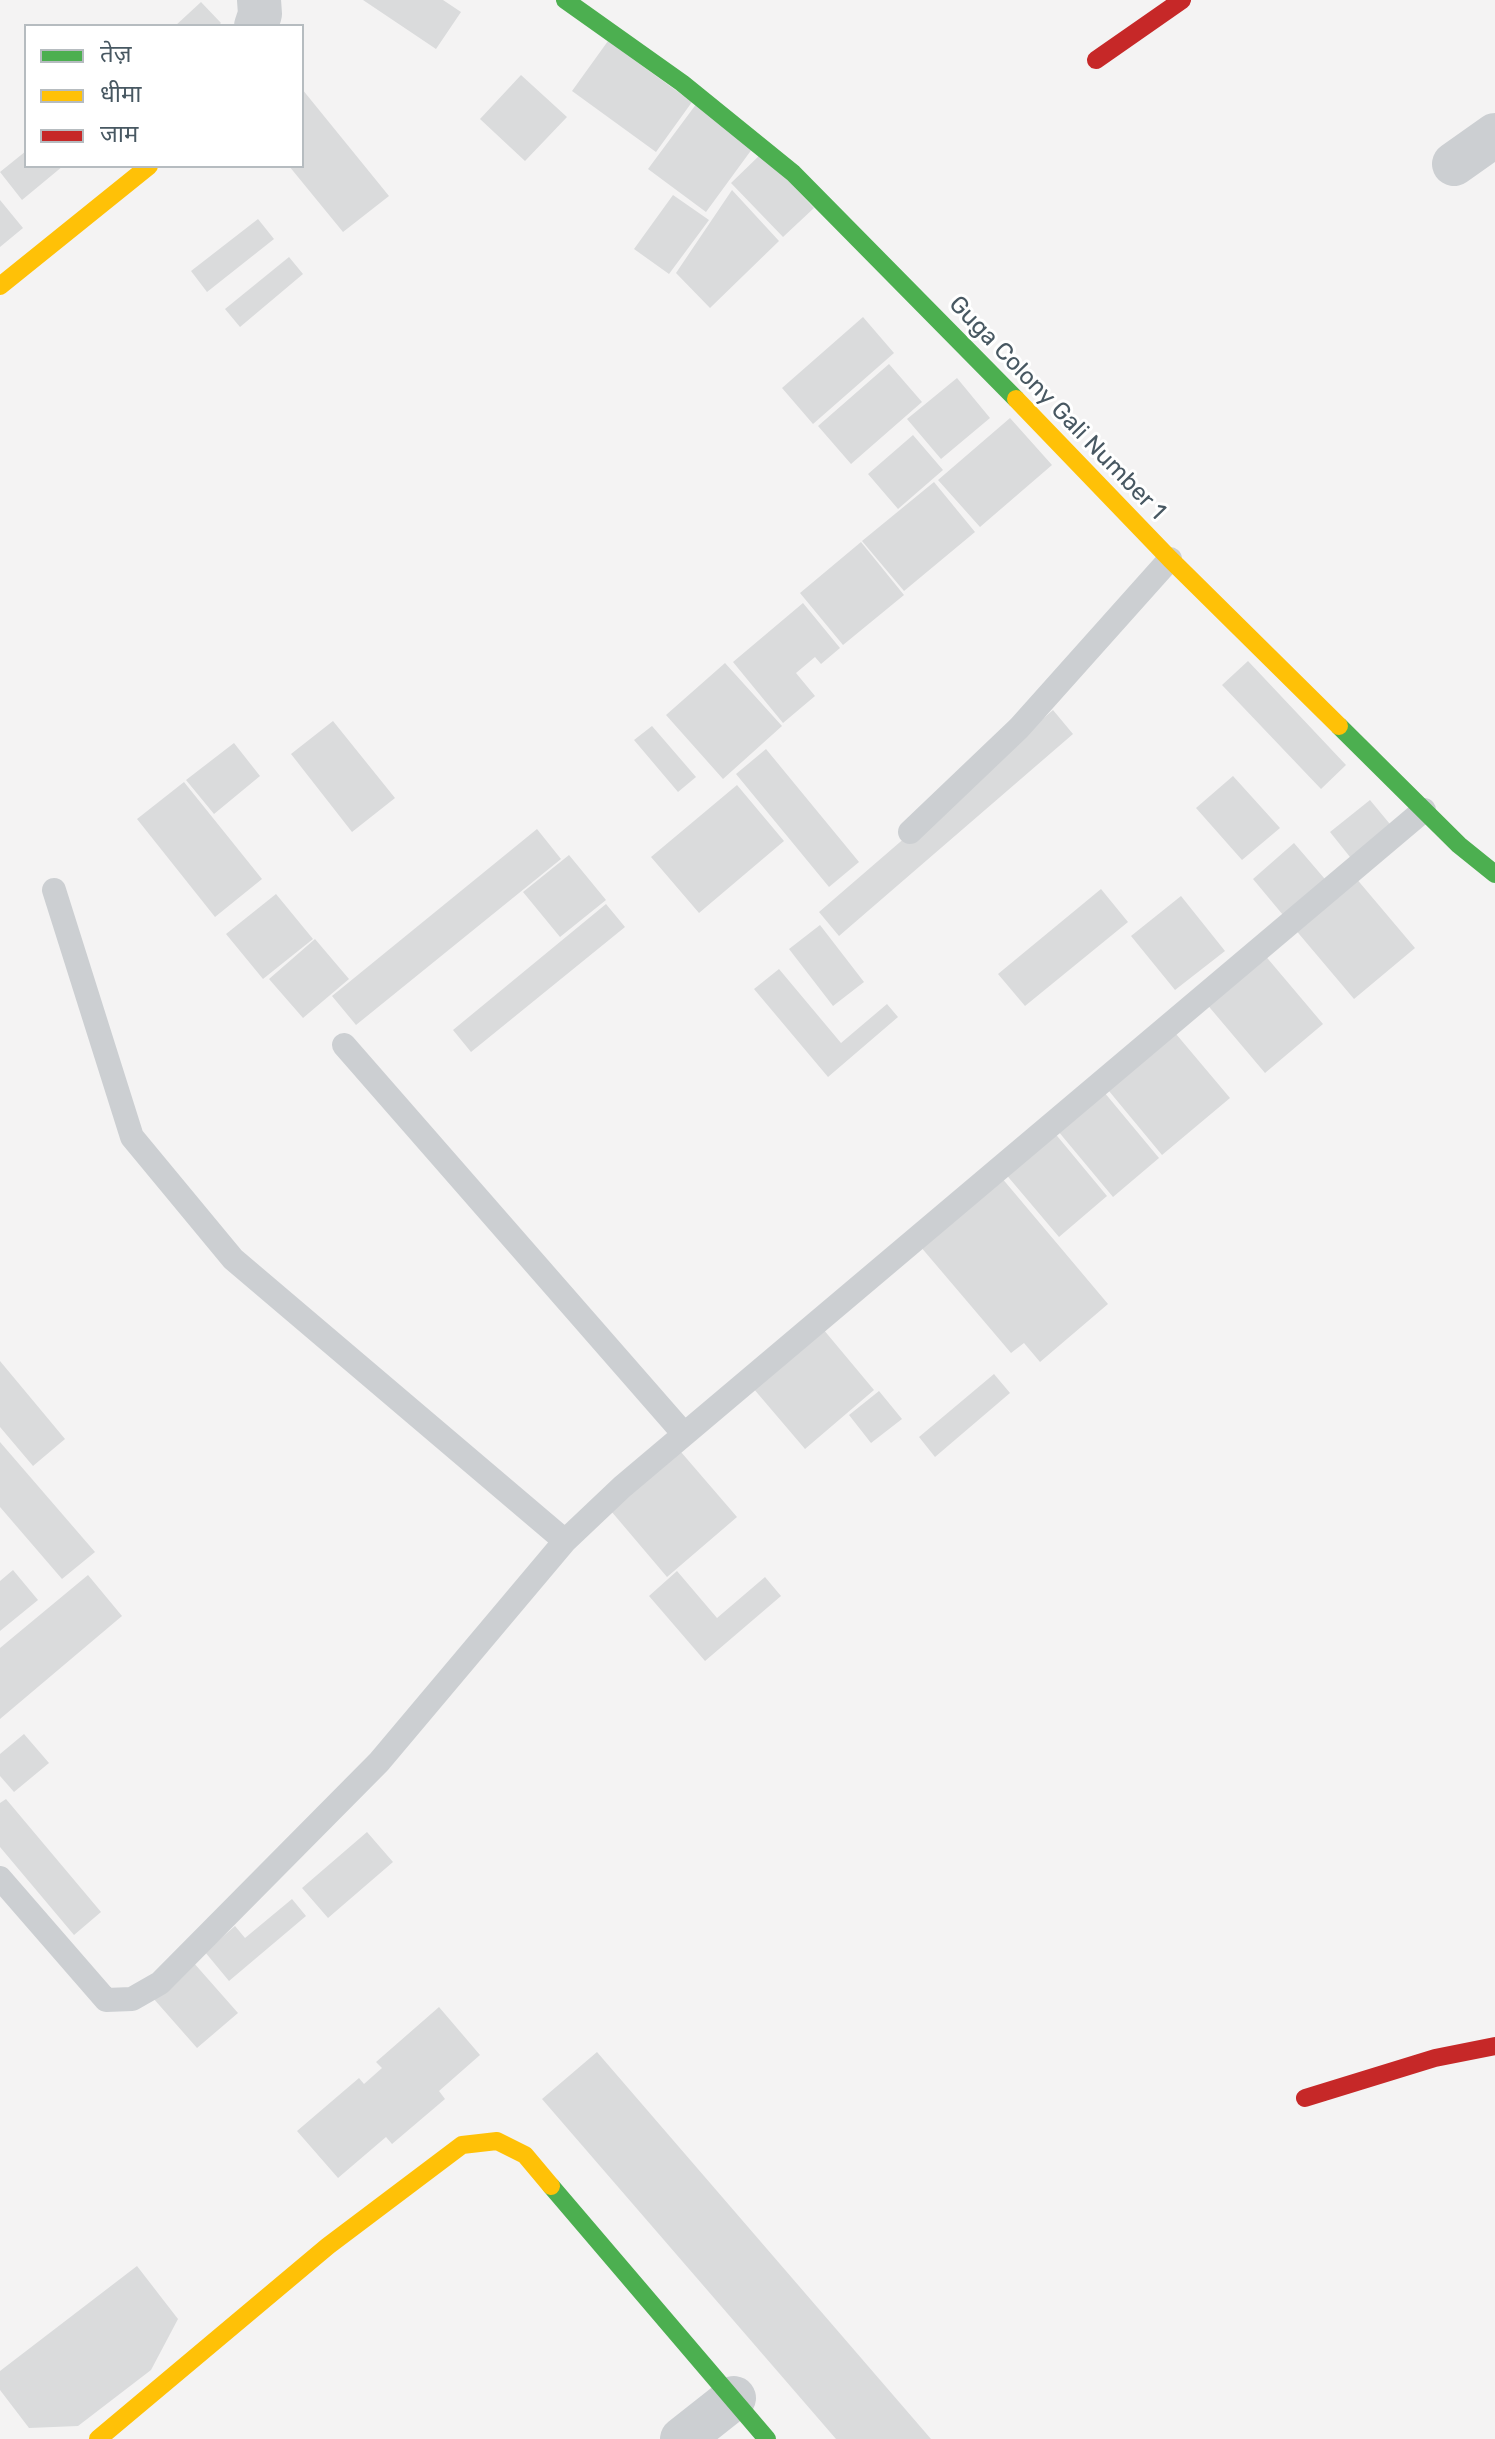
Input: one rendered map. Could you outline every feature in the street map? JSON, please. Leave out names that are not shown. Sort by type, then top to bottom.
[{"type":"street","points":[[257,24],[259,0]]},
{"type":"street","name":"Guga Colony Gali Number 1","points":[[565,0],[714,108],[793,173],[1170,559],[1459,845],[1495,874]]},
{"type":"street","points":[[1096,60],[1182,0]]},
{"type":"street","points":[[1454,164],[1495,135]]},
{"type":"street","points":[[0,286],[147,168]]},
{"type":"street","points":[[1305,2098],[1435,2058],[1495,2046]]},
{"type":"street","points":[[98,2439],[328,2246],[462,2145],[497,2141],[525,2155],[767,2439]]},
{"type":"street","points":[[682,2439],[734,2398]]},
{"type":"lane","points":[[910,832],[1019,728],[1170,559]]},
{"type":"lane","points":[[0,1878],[106,2000],[132,1999],[160,1983],[379,1762],[565,1541],[622,1487],[1424,810]]},
{"type":"lane","points":[[54,890],[132,1137],[233,1259],[565,1541]]},
{"type":"lane","points":[[344,1045],[684,1434]]},
{"type":"building","points":[[363,0],[443,0],[461,12],[436,49]]},
{"type":"building","points":[[201,2],[221,23],[220,24],[177,24]]},
{"type":"building","points":[[608,41],[692,102],[656,152],[572,91]]},
{"type":"building","points":[[521,75],[567,117],[525,161],[480,119]]},
{"type":"building","points":[[304,91],[389,196],[343,232],[291,168],[304,168]]},
{"type":"building","points":[[697,103],[755,145],[706,212],[648,169]]},
{"type":"building","points":[[24,153],[24,168],[61,168],[22,200],[0,172]]},
{"type":"building","points":[[762,153],[814,208],[783,237],[731,183]]},
{"type":"building","points":[[732,190],[779,241],[710,308],[676,273]]},
{"type":"building","points":[[673,195],[709,220],[669,274],[634,249]]},
{"type":"building","points":[[0,200],[23,228],[0,247]]},
{"type":"building","points":[[258,219],[274,239],[207,292],[191,271]]},
{"type":"building","points":[[289,257],[303,274],[240,327],[225,309]]},
{"type":"building","points":[[863,317],[894,353],[813,424],[782,388]]},
{"type":"building","points":[[889,364],[922,402],[851,464],[818,426]]},
{"type":"building","points":[[957,378],[990,418],[941,459],[907,419]]},
{"type":"building","points":[[1010,418],[1052,465],[980,527],[938,480]]},
{"type":"building","points":[[913,435],[943,470],[898,509],[868,474]]},
{"type":"building","points":[[934,482],[975,532],[904,591],[862,541]]},
{"type":"building","points":[[861,542],[904,595],[843,645],[800,593]]},
{"type":"building","points":[[803,603],[840,648],[821,664],[815,657],[796,673],[815,696],[783,723],[733,662]]},
{"type":"building","points":[[1248,661],[1346,765],[1321,789],[1222,685]]},
{"type":"building","points":[[725,663],[782,726],[723,779],[666,715]]},
{"type":"building","points":[[1053,710],[1073,734],[839,936],[819,912]]},
{"type":"building","points":[[333,721],[395,798],[352,832],[291,754]]},
{"type":"building","points":[[652,726],[696,777],[678,792],[634,740]]},
{"type":"building","points":[[234,743],[260,776],[214,814],[186,780]]},
{"type":"building","points":[[766,749],[859,862],[829,887],[736,774]]},
{"type":"building","points":[[1233,776],[1280,828],[1242,860],[1196,808]]},
{"type":"building","points":[[184,782],[262,879],[215,917],[137,819]]},
{"type":"building","points":[[737,785],[784,841],[699,913],[651,857]]},
{"type":"building","points":[[1370,800],[1394,829],[1354,862],[1330,832]]},
{"type":"building","points":[[537,829],[561,859],[356,1025],[332,996]]},
{"type":"building","points":[[1294,843],[1330,885],[1288,921],[1253,879]]},
{"type":"building","points":[[569,855],[606,900],[560,937],[523,892]]},
{"type":"building","points":[[1355,877],[1415,948],[1354,999],[1294,928]]},
{"type":"building","points":[[1101,889],[1128,922],[1025,1006],[998,974]]},
{"type":"building","points":[[276,894],[313,939],[263,979],[226,934]]},
{"type":"building","points":[[1181,896],[1225,951],[1175,990],[1131,936]]},
{"type":"building","points":[[606,904],[625,927],[471,1052],[453,1030]]},
{"type":"building","points":[[820,925],[864,982],[833,1006],[789,949]]},
{"type":"building","points":[[315,939],[349,979],[303,1018],[269,979]]},
{"type":"building","points":[[1263,953],[1323,1024],[1265,1073],[1205,1002]]},
{"type":"building","points":[[779,969],[841,1043],[887,1004],[898,1017],[828,1077],[754,989]]},
{"type":"building","points":[[1171,1028],[1230,1098],[1162,1155],[1104,1085]]},
{"type":"building","points":[[1099,1086],[1159,1158],[1113,1197],[1053,1125]]},
{"type":"building","points":[[1053,1131],[1107,1196],[1059,1237],[1004,1172]]},
{"type":"building","points":[[1001,1177],[1108,1304],[1040,1362],[1024,1343],[1011,1353],[920,1246]]},
{"type":"building","points":[[823,1329],[874,1390],[805,1449],[753,1388]]},
{"type":"building","points":[[0,1361],[65,1439],[33,1466],[0,1427]]},
{"type":"building","points":[[994,1374],[1010,1393],[935,1457],[919,1437]]},
{"type":"building","points":[[879,1391],[902,1419],[871,1443],[849,1415]]},
{"type":"building","points":[[0,1442],[95,1552],[62,1579],[0,1507]]},
{"type":"building","points":[[681,1452],[737,1517],[667,1577],[611,1511]]},
{"type":"building","points":[[13,1570],[38,1600],[0,1631],[0,1581]]},
{"type":"building","points":[[677,1571],[717,1618],[765,1577],[781,1596],[705,1661],[649,1596]]},
{"type":"building","points":[[88,1575],[122,1616],[0,1719],[0,1648]]},
{"type":"building","points":[[24,1734],[49,1763],[14,1792],[0,1776],[0,1754]]},
{"type":"building","points":[[6,1799],[101,1912],[74,1935],[0,1847],[0,1803]]},
{"type":"building","points":[[367,1832],[393,1862],[328,1918],[302,1888]]},
{"type":"building","points":[[292,1899],[306,1916],[229,1981],[205,1952],[235,1926],[245,1938]]},
{"type":"building","points":[[193,1962],[238,2013],[197,2048],[153,1998]]},
{"type":"building","points":[[439,2007],[480,2055],[439,2091],[445,2099],[392,2144],[386,2137],[338,2178],[297,2131],[359,2078],[364,2084],[382,2068],[376,2062]]},
{"type":"building","points":[[597,2052],[931,2439],[836,2439],[542,2099]]},
{"type":"building","points":[[137,2266],[178,2319],[151,2370],[78,2426],[29,2428],[0,2390],[0,2371]]},
{"type":"traffic: fast","points":[[565,0],[682,83],[793,173],[1016,399]]},
{"type":"traffic: fast","points":[[1339,726],[1459,845],[1495,874]]},
{"type":"traffic: fast","points":[[551,2186],[767,2439]]},
{"type":"traffic: slow","points":[[0,286],[147,168]]},
{"type":"traffic: slow","points":[[1016,399],[1170,559],[1339,726]]},
{"type":"traffic: slow","points":[[98,2439],[328,2246],[462,2145],[497,2141],[525,2155],[551,2186]]},
{"type":"traffic: jam","points":[[1096,60],[1182,0]]},
{"type":"traffic: jam","points":[[1305,2098],[1435,2058],[1495,2046]]}]
